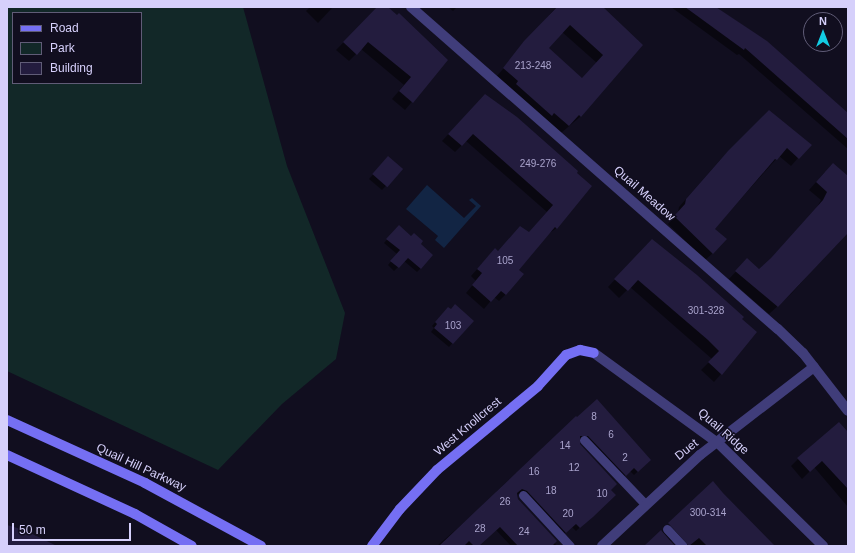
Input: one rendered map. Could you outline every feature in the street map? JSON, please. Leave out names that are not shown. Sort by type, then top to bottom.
[{"type":"main road","name":"West Knollcrest","points":[[372,546],[400,509],[437,470],[538,386],[566,355],[580,350],[594,353]]},
{"type":"main road","name":"Quail Hill Parkway","points":[[7,420],[151,486],[261,546]]},
{"type":"main road","points":[[7,455],[130,512],[192,546]]},
{"type":"street","name":"Quail Meadow","points":[[411,7],[778,329],[803,353],[848,411]]},
{"type":"street","name":"Quail Ridge","points":[[594,353],[718,443],[823,546]]},
{"type":"street","name":"Duet","points":[[602,546],[700,454],[718,443],[814,367]]},
{"type":"lane","points":[[584,440],[645,504]]},
{"type":"lane","points":[[522,495],[570,546]]},
{"type":"lane","points":[[666,529],[683,546]]},
{"type":"green space","points":[[7,7],[243,7],[287,166],[345,313],[336,359],[282,404],[218,470],[7,371]]},
{"type":"water","points":[[427,185],[464,218],[476,206],[469,200],[472,198],[481,206],[444,248],[435,240],[438,236],[406,209]]},
{"type":"building","points":[[377,7],[388,7],[397,15],[399,13],[448,60],[413,103],[399,91],[411,77],[368,42],[357,55],[343,42]]},
{"type":"building","points":[[557,7],[603,7],[643,45],[581,117],[579,115],[569,126],[554,113],[552,116],[516,84],[518,81],[503,68],[524,41]],"holes":[[[570,25],[603,55],[582,78],[549,48]]]},
{"type":"building","points":[[685,7],[716,7],[767,41],[848,113],[848,139],[745,48],[744,50]]},
{"type":"building","points":[[485,94],[517,117],[578,171],[577,173],[592,186],[557,229],[555,227],[519,270],[524,274],[506,295],[501,291],[491,302],[472,285],[482,273],[477,269],[495,248],[498,251],[520,226],[529,232],[553,205],[473,134],[462,146],[448,134]]},
{"type":"building","points":[[769,110],[812,145],[799,159],[787,148],[777,160],[775,159],[715,229],[727,239],[713,254],[674,216],[685,204],[686,199],[728,151]]},
{"type":"building","points":[[388,156],[403,169],[387,187],[372,174]]},
{"type":"building","points":[[833,163],[848,176],[848,233],[778,307],[735,271],[747,258],[759,269],[771,258],[823,200],[827,192],[816,182]]},
{"type":"building","points":[[399,225],[411,236],[414,233],[423,241],[421,244],[433,255],[421,269],[408,258],[399,268],[390,261],[400,250],[386,239]]},
{"type":"building","points":[[652,239],[697,275],[744,317],[742,319],[757,332],[722,375],[708,362],[719,351],[708,340],[638,280],[628,291],[614,279]]},
{"type":"building","points":[[455,304],[474,321],[453,344],[434,328],[437,324],[435,322],[448,307],[451,309]]},
{"type":"building","points":[[597,399],[651,460],[638,472],[634,468],[626,476],[588,436],[580,436],[580,444],[617,484],[611,490],[616,495],[593,517],[580,528],[576,524],[566,533],[527,491],[522,489],[517,493],[518,499],[557,541],[552,546],[518,546],[500,527],[479,546],[474,546],[469,541],[464,546],[439,546],[576,416],[577,417]]},
{"type":"building","points":[[839,422],[848,432],[848,489],[822,461],[810,472],[797,458]]},
{"type":"building","points":[[713,481],[775,546],[707,546],[699,538],[689,546],[668,523]]},
{"type":"building","points":[[7,525],[24,530],[57,546],[7,546]]},
{"type":"building","points":[[661,530],[675,546],[644,546]]}]
